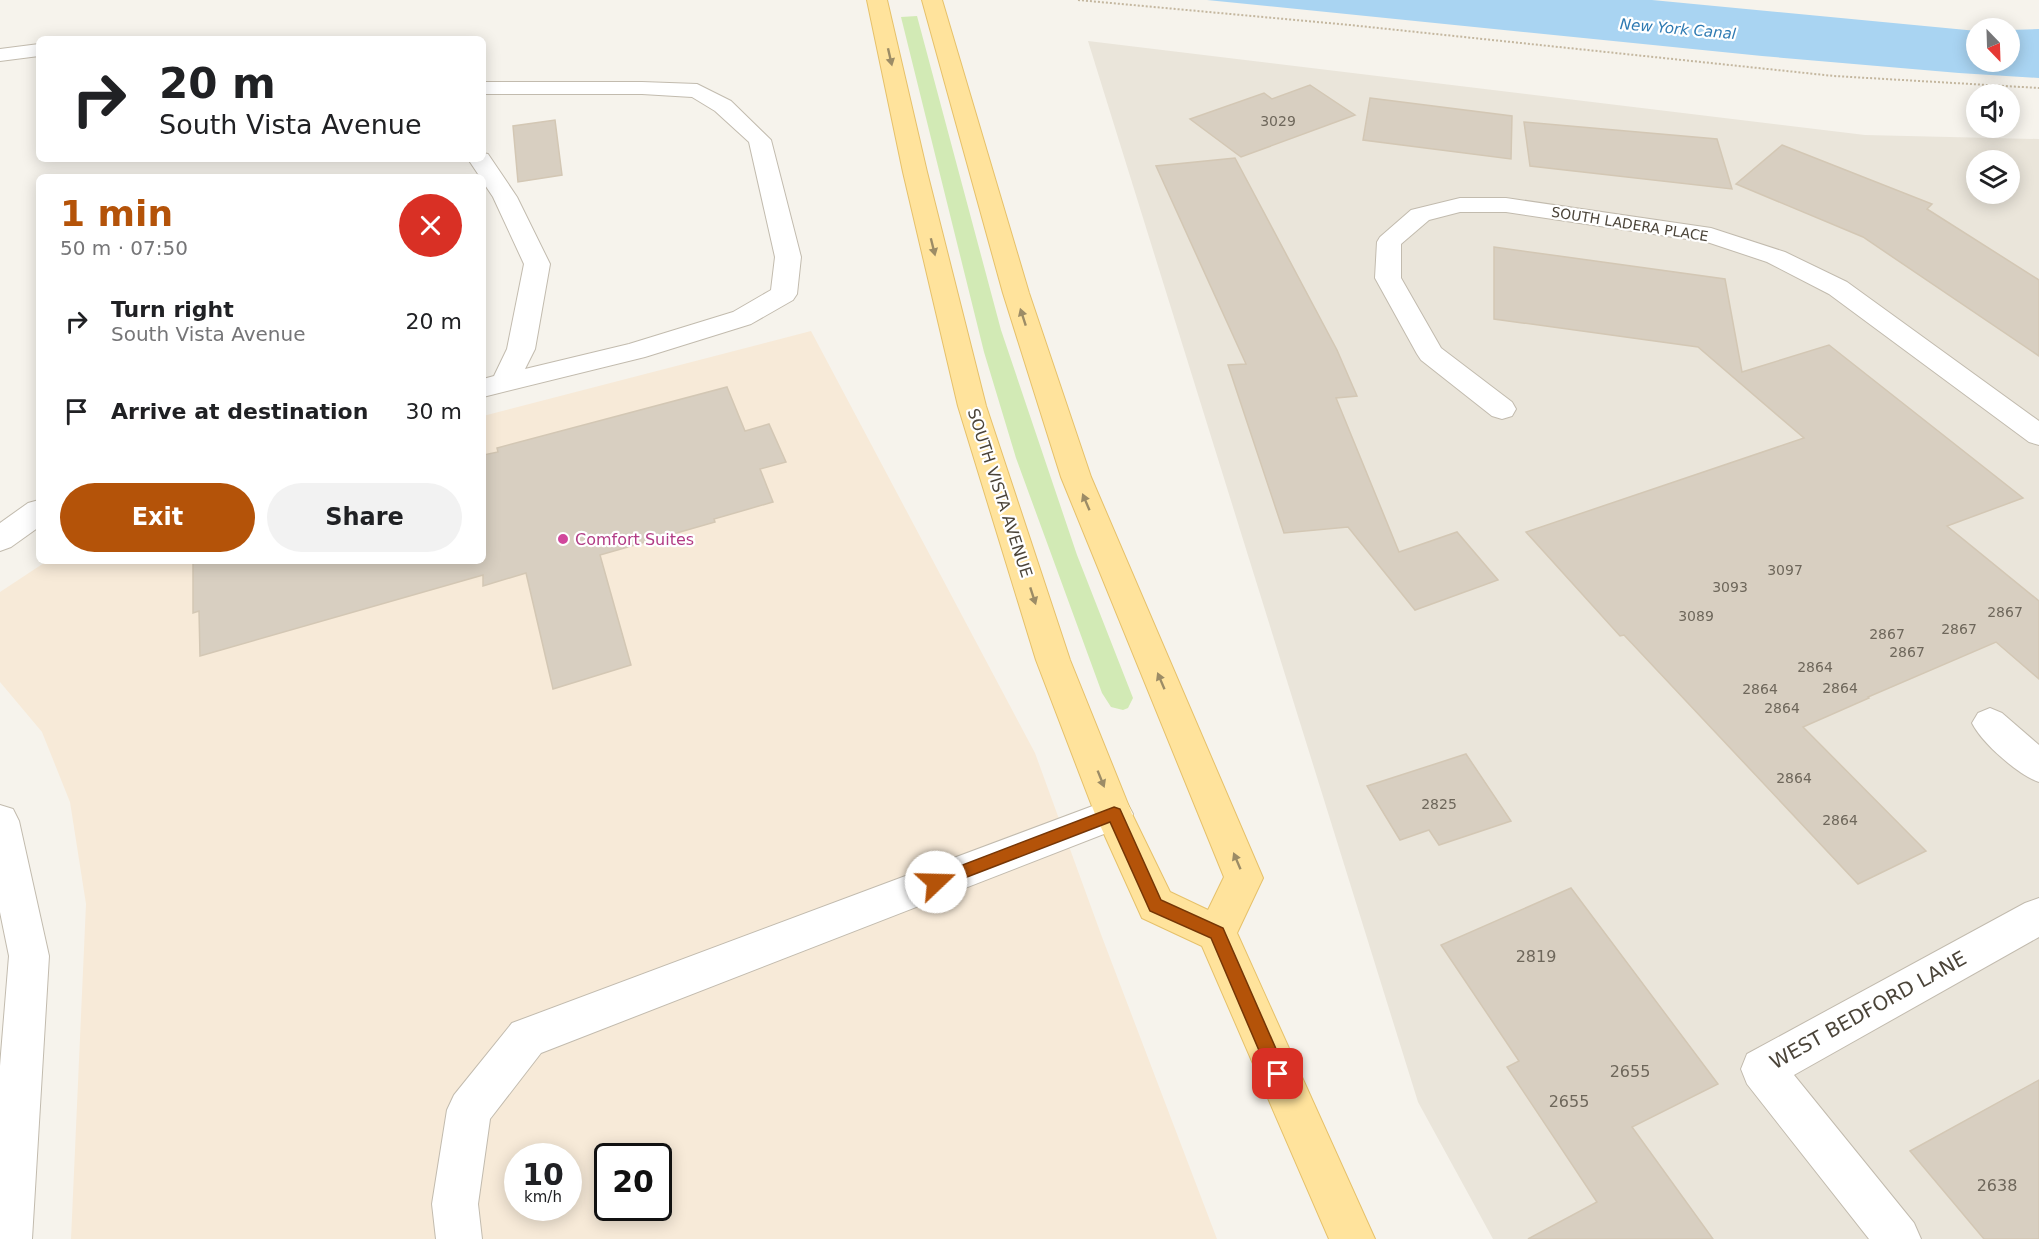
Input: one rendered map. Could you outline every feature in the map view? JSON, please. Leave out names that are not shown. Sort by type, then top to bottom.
[{"type":"main road","name":"SOUTH VISTA AVENUE","points":[[877,0],[915,172],[972,406],[1053,660],[1114,814],[1156,905],[1217,933]]},
{"type":"main road","points":[[932,0],[1016,293],[1076,477],[1244,879],[1217,933],[1352,1239]]},
{"type":"street","points":[[0,55],[36,50]]},
{"type":"street","points":[[486,88],[642,88],[697,91],[723,106],[760,140],[788,257],[784,294],[742,318],[634,351],[494,385]]},
{"type":"street","points":[[482,162],[505,197],[537,264],[521,349],[494,385]]},
{"type":"street","name":"SOUTH LADERA PLACE","points":[[1502,409],[1431,354],[1388,278],[1389,242],[1420,215],[1460,205],[1506,205],[1711,236],[1776,256],[1838,288],[2039,435]]},
{"type":"street","points":[[0,539],[36,513]]},
{"type":"street","points":[[1990,723],[2039,767]]},
{"type":"street","points":[[459,1239],[455,1204],[469,1110],[527,1038],[1114,814]]},
{"type":"street","points":[[0,821],[29,956],[9,1239]]},
{"type":"street","name":"WEST BEDFORD LANE","points":[[1898,1239],[1762,1069],[2039,916]]},
{"type":"path","points":[[1078,0],[1350,25],[1834,76],[2039,88]]},
{"type":"shaded area","points":[[1088,41],[1865,135],[2039,139],[2039,1239],[1493,1239],[1418,1102]]},
{"type":"shaded area","points":[[811,331],[1035,753],[1217,1239],[71,1239],[86,904],[70,802],[42,732],[0,682],[0,592],[42,564],[486,564],[486,415]]},
{"type":"green space","points":[[917,16],[1001,330],[1077,555],[1133,698],[1128,708],[1123,710],[1111,707],[1102,693],[1016,458],[984,352],[901,17]]},
{"type":"water","name":"New York Canal","points":[[1207,0],[1652,0],[1966,30],[1966,72],[2020,72],[2020,30],[2039,29],[2039,78],[1762,56]]},
{"type":"building","points":[[1310,85],[1355,115],[1241,157],[1190,119],[1264,93],[1272,99]]},
{"type":"building","points":[[1370,98],[1512,116],[1511,159],[1363,140]]},
{"type":"building","points":[[555,120],[562,175],[518,182],[513,126]]},
{"type":"building","points":[[1524,122],[1717,139],[1732,189],[1530,166]]},
{"type":"building","points":[[1782,145],[1932,204],[1927,209],[2039,280],[2039,356],[1863,237],[1736,184]]},
{"type":"building","points":[[1235,158],[1337,350],[1357,396],[1336,398],[1399,552],[1457,532],[1498,580],[1415,610],[1348,527],[1284,533],[1228,365],[1246,364],[1156,166]]},
{"type":"building","points":[[1494,247],[1725,279],[1742,372],[1829,345],[2023,498],[1947,526],[2039,601],[2039,679],[1996,642],[1803,727],[1926,851],[1858,884],[1624,635],[1620,636],[1526,532],[1804,438],[1698,347],[1494,319]]},
{"type":"building","name":"Comfort Suites","points":[[727,387],[745,431],[769,424],[786,462],[760,469],[773,502],[714,519],[715,522],[600,555],[631,665],[553,689],[526,573],[483,586],[483,575],[200,656],[199,611],[193,613],[193,564],[486,564],[486,454],[498,452],[497,448]]},
{"type":"building","points":[[1466,754],[1511,821],[1439,845],[1429,830],[1400,840],[1367,786]]},
{"type":"building","points":[[1571,888],[1718,1084],[1632,1127],[1713,1239],[1528,1239],[1597,1202],[1507,1067],[1519,1061],[1441,945]]},
{"type":"building","points":[[2039,1080],[2039,1239],[1984,1239],[1910,1151]]},
{"type":"place","name":"Comfort Suites","points":[[563,539]]},
{"type":"route","points":[[936,882],[1114,814],[1156,905],[1217,933],[1278,1074]]}]
